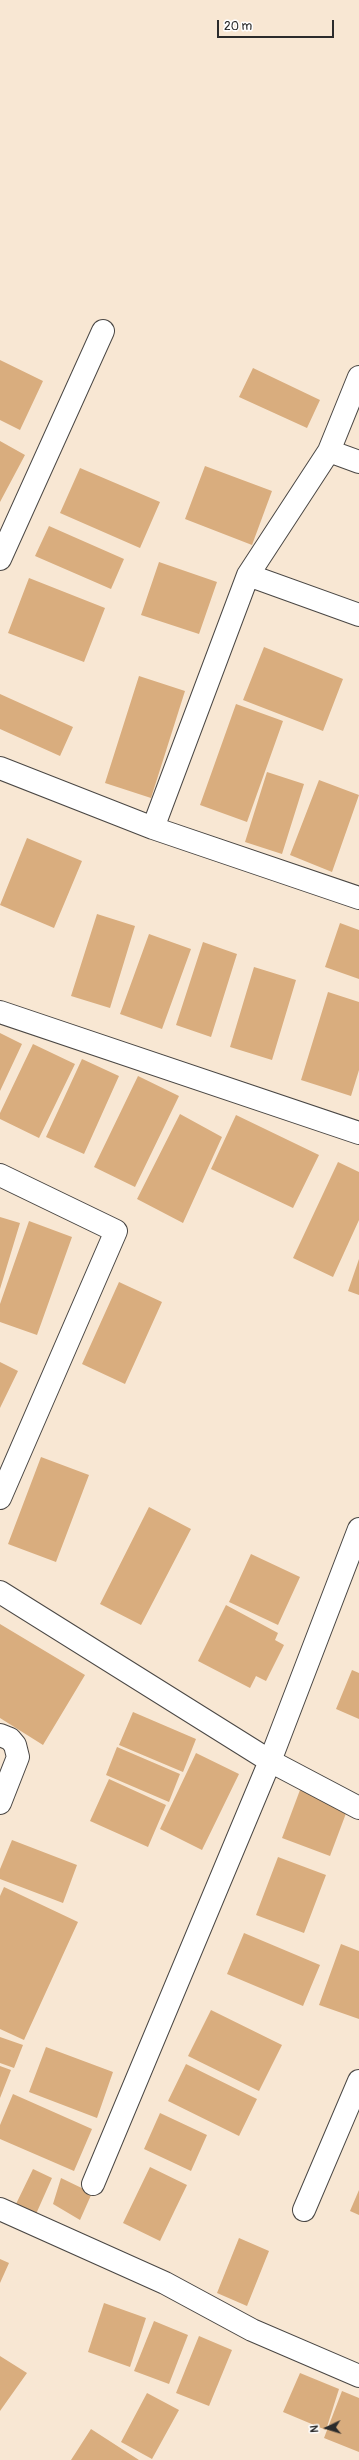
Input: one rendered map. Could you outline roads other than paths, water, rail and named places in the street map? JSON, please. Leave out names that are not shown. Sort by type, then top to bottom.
[{"type":"street","points":[[0,559],[103,330]]},
{"type":"street","points":[[153,828],[248,575],[329,451],[359,377]]},
{"type":"street","points":[[329,451],[359,462]]},
{"type":"street","points":[[248,575],[359,615]]},
{"type":"street","points":[[0,768],[153,828],[359,898]]},
{"type":"street","points":[[0,1012],[359,1133]]},
{"type":"street","points":[[0,1175],[116,1231],[0,1498]]},
{"type":"street","points":[[94,2184],[270,1761],[359,1529]]},
{"type":"street","points":[[0,1592],[270,1761],[359,1808]]},
{"type":"street","points":[[0,1735],[10,1739],[15,1745],[18,1757],[0,1803]]},
{"type":"street","points":[[304,2210],[359,2081]]},
{"type":"street","points":[[0,2209],[165,2282],[252,2330],[359,2376]]}]
